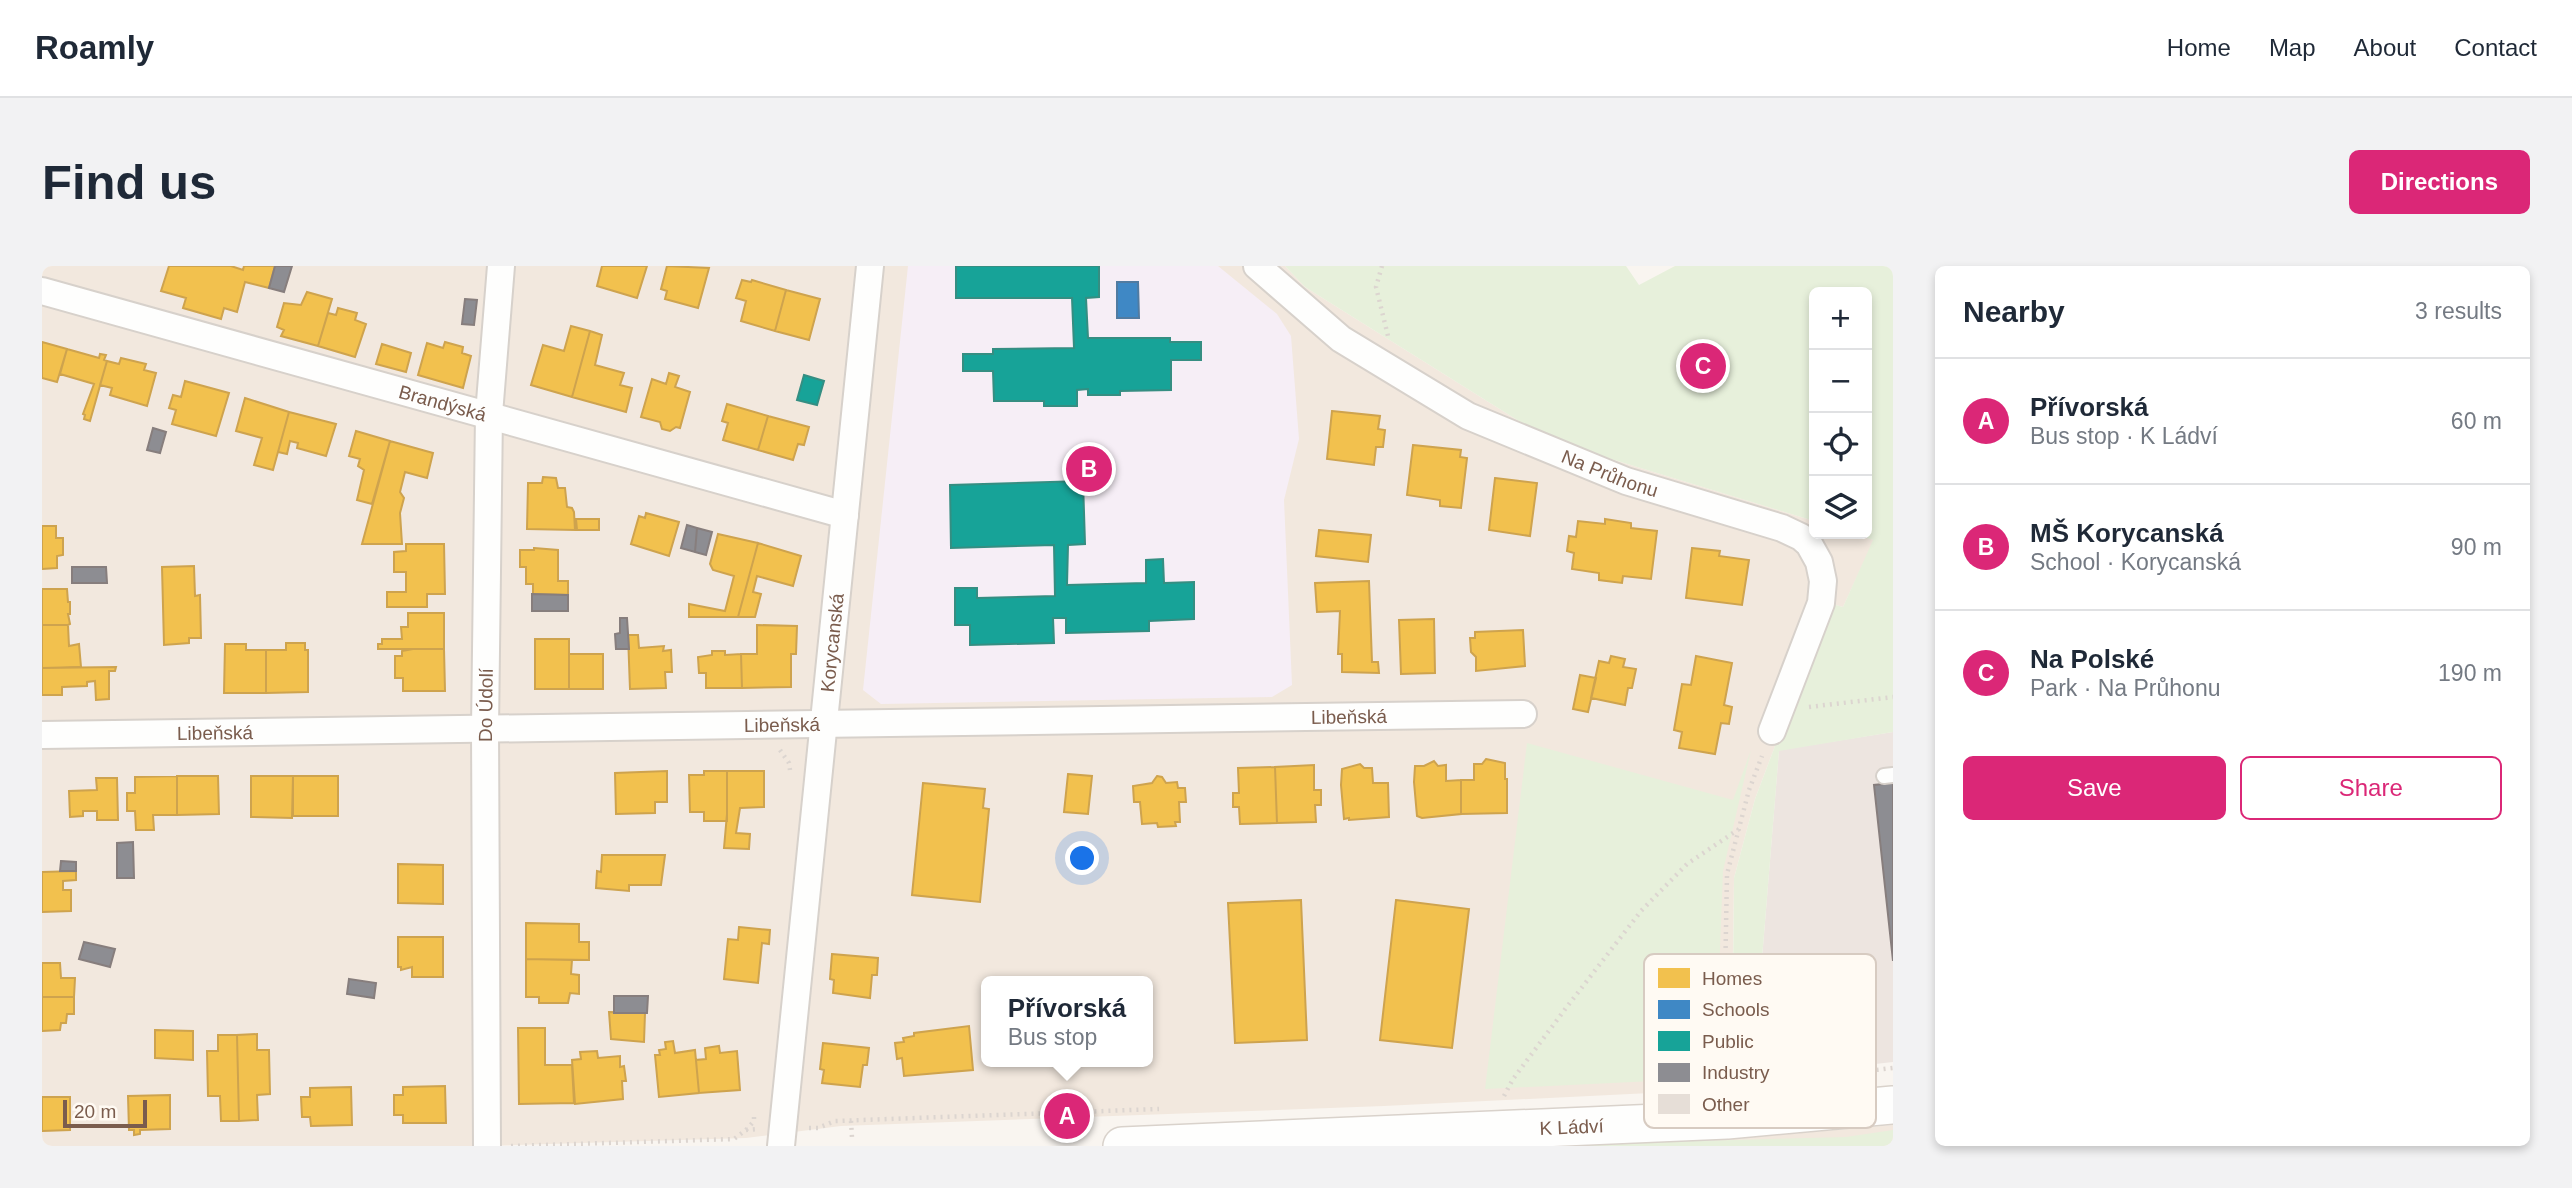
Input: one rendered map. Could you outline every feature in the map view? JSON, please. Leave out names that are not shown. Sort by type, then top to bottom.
[{"type":"street","name":"Do Údolí","points":[[487,1139],[485,729],[489,414],[502,266]]},
{"type":"street","name":"Korycanská","points":[[782,1137],[870,266]]},
{"type":"street","name":"Na Průhonu","points":[[1257,266],[1341,339],[1468,416],[1626,481],[1782,528],[1809,544],[1822,572],[1821,603],[1776,721]]},
{"type":"street","name":"Brandýská","points":[[42,291],[845,515]]},
{"type":"street","name":"Libeňská","points":[[42,735],[1523,714]]},
{"type":"street","name":"K Ládví","points":[[1122,1146],[1427,1140],[1644,1126]]},
{"type":"path","points":[[1382,266],[1376,287],[1397,373]]},
{"type":"path","points":[[1725,954],[1727,874],[1748,790],[1776,721],[1893,697]]},
{"type":"path","points":[[779,750],[789,763],[792,779]]},
{"type":"path","points":[[1504,1096],[1513,1079],[1641,911],[1687,864],[1739,829]]},
{"type":"path","points":[[487,1139],[500,1132],[511,1146],[734,1139],[754,1121],[755,1108]]},
{"type":"path","points":[[746,1129],[782,1137],[835,1121],[1162,1109]]},
{"type":"path","points":[[851,1121],[852,1138]]},
{"type":"path","points":[[811,1122],[818,1128]]},
{"type":"shaded area","points":[[42,266],[1285,266],[1305,287],[1549,440],[1809,519],[1809,539],[1874,540],[1843,607],[1829,603],[1755,799],[1734,878],[1733,954],[1644,954],[1644,1093],[1384,1106],[841,1126],[746,1138],[483,1146],[42,1146]]},
{"type":"shaded area","points":[[908,266],[1218,266],[1277,314],[1291,336],[1299,439],[1284,500],[1292,685],[1272,697],[881,704],[863,690]]},
{"type":"shaded area","points":[[1893,732],[1893,1062],[1876,1064],[1876,954],[1762,954],[1779,750]]},
{"type":"shaded area","points":[[1893,1125],[1893,1146],[1507,1146],[1721,1140]]},
{"type":"green space","points":[[1285,266],[1626,266],[1639,285],[1675,266],[1893,266],[1893,732],[1779,751],[1762,954],[1733,954],[1734,878],[1755,799],[1829,603],[1843,607],[1873,540],[1870,539],[1872,539],[1872,287],[1809,287],[1809,519],[1549,440],[1305,287]]},
{"type":"green space","points":[[1527,743],[1733,800],[1751,750],[1723,871],[1720,954],[1644,954],[1644,1081],[1485,1089]]},
{"type":"green space","points":[[1893,1130],[1893,1146],[1507,1146],[1846,1137]]},
{"type":"building: Homes","points":[[169,266],[231,266],[243,270],[244,266],[275,266],[269,288],[245,282],[237,312],[224,308],[221,319],[183,308],[186,298],[161,291]]},
{"type":"building: Homes","points":[[602,266],[647,266],[637,298],[597,286]]},
{"type":"building: Homes","points":[[667,266],[709,268],[698,308],[665,299],[667,291],[661,289]]},
{"type":"building: Homes","points":[[742,280],[752,280],[786,290],[775,331],[741,321],[746,301],[736,298]]},
{"type":"building: Homes","points":[[786,290],[820,299],[809,340],[775,331]]},
{"type":"building: Homes","points":[[307,292],[332,299],[318,346],[281,336],[284,330],[277,327],[284,303],[301,305]]},
{"type":"building: Homes","points":[[338,308],[357,313],[355,320],[366,324],[355,357],[318,346],[328,313],[336,315]]},
{"type":"building: Homes","points":[[571,326],[590,331],[572,397],[531,385],[543,345],[564,351]]},
{"type":"building: Homes","points":[[590,331],[602,335],[595,365],[624,373],[620,385],[632,388],[626,412],[572,397]]},
{"type":"building: Homes","points":[[42,342],[67,349],[57,382],[42,378]]},
{"type":"building: Homes","points":[[445,342],[463,347],[462,353],[471,356],[463,388],[418,375],[427,343],[443,348]]},
{"type":"building: Homes","points":[[382,344],[411,353],[406,372],[376,364]]},
{"type":"building: Homes","points":[[67,349],[99,358],[100,354],[106,355],[104,360],[107,361],[90,421],[84,419],[83,414],[94,384],[60,374]]},
{"type":"building: Homes","points":[[121,358],[146,364],[144,370],[156,373],[147,406],[110,395],[112,388],[100,385],[107,361],[119,364]]},
{"type":"building: Homes","points":[[669,373],[679,376],[675,387],[690,392],[680,428],[676,427],[670,431],[662,429],[660,422],[641,417],[652,379],[666,384]]},
{"type":"building: Homes","points":[[185,381],[229,393],[216,436],[172,424],[176,410],[169,408],[173,395],[181,397]]},
{"type":"building: Homes","points":[[245,398],[289,412],[273,470],[254,465],[262,438],[236,431]]},
{"type":"building: Homes","points":[[727,404],[768,416],[758,450],[723,440],[728,423],[722,421]]},
{"type":"building: Homes","points":[[1332,411],[1380,416],[1378,429],[1385,430],[1383,447],[1376,447],[1374,465],[1327,459]]},
{"type":"building: Homes","points":[[289,412],[336,424],[326,456],[297,448],[298,443],[290,441],[287,454],[278,452]]},
{"type":"building: Homes","points":[[768,416],[809,427],[804,445],[798,444],[793,460],[758,450]]},
{"type":"building: Homes","points":[[356,431],[390,441],[372,504],[357,500],[364,470],[358,466],[360,459],[349,456]]},
{"type":"building: Homes","points":[[390,441],[433,453],[427,478],[405,472],[400,492],[404,498],[400,513],[402,544],[362,544]]},
{"type":"building: Homes","points":[[1413,445],[1461,450],[1460,457],[1467,458],[1461,508],[1440,506],[1440,500],[1407,495]]},
{"type":"building: Homes","points":[[543,477],[556,478],[558,488],[565,488],[567,507],[574,512],[575,530],[527,529],[528,483],[542,483]]},
{"type":"building: Homes","points":[[1495,478],[1537,483],[1530,536],[1489,530]]},
{"type":"building: Homes","points":[[646,513],[679,522],[669,556],[631,544],[639,516],[645,518]]},
{"type":"building: Homes","points":[[576,519],[599,519],[599,530],[577,530]]},
{"type":"building: Homes","points":[[1605,519],[1631,523],[1631,528],[1657,531],[1651,579],[1623,576],[1622,583],[1599,580],[1599,573],[1572,569],[1574,553],[1567,551],[1569,536],[1576,537],[1578,521],[1605,524]]},
{"type":"building: Homes","points":[[42,526],[56,526],[56,538],[63,538],[63,555],[57,556],[57,568],[42,569]]},
{"type":"building: Homes","points":[[1319,530],[1371,535],[1368,562],[1316,556]]},
{"type":"building: Homes","points":[[718,534],[758,543],[738,617],[689,617],[689,604],[725,611],[734,576],[713,570],[710,564]]},
{"type":"building: Homes","points":[[758,543],[801,556],[793,586],[757,576],[753,592],[761,594],[755,617],[738,617]]},
{"type":"building: Homes","points":[[406,544],[444,544],[445,594],[427,594],[427,607],[387,607],[387,592],[406,592],[406,572],[394,572],[394,552],[406,551]]},
{"type":"building: Homes","points":[[1692,548],[1720,551],[1719,556],[1749,560],[1742,605],[1686,598]]},
{"type":"building: Homes","points":[[520,550],[558,550],[558,581],[568,581],[568,595],[533,594],[533,584],[526,584],[526,567],[520,567]]},
{"type":"building: Homes","points":[[194,566],[195,596],[200,595],[201,638],[189,638],[189,643],[164,645],[162,567]]},
{"type":"building: Homes","points":[[1369,581],[1372,662],[1378,662],[1379,673],[1342,672],[1342,654],[1338,654],[1340,611],[1317,612],[1315,583]]},
{"type":"building: Homes","points":[[42,589],[67,589],[70,624],[42,625]]},
{"type":"building: Homes","points":[[408,613],[444,613],[444,649],[378,649],[382,639],[402,639],[401,627],[408,627]]},
{"type":"building: Homes","points":[[1434,619],[1435,673],[1401,674],[1399,620]]},
{"type":"building: Homes","points":[[42,625],[68,625],[69,646],[79,644],[81,667],[42,668]]},
{"type":"building: Homes","points":[[757,625],[797,626],[796,654],[791,654],[791,687],[742,688],[741,654],[757,654]]},
{"type":"building: Homes","points":[[1523,630],[1525,666],[1476,671],[1476,657],[1471,652],[1470,638],[1475,638],[1475,632]]},
{"type":"building: Homes","points":[[628,635],[638,635],[639,648],[664,646],[663,651],[671,650],[672,672],[665,672],[666,688],[630,689]]},
{"type":"building: Homes","points":[[535,639],[569,639],[569,689],[535,689]]},
{"type":"building: Homes","points":[[286,643],[305,643],[305,650],[308,650],[308,692],[266,693],[266,650],[286,650]]},
{"type":"building: Homes","points":[[225,644],[246,644],[246,650],[266,650],[266,693],[224,693]]},
{"type":"building: Homes","points":[[444,649],[445,691],[403,691],[403,678],[395,678],[395,656],[402,656],[402,651]]},
{"type":"building: Homes","points":[[712,651],[725,651],[725,655],[741,654],[742,688],[706,688],[706,673],[699,673],[698,657],[712,655]]},
{"type":"building: Homes","points":[[569,654],[603,654],[603,689],[569,689]]},
{"type":"building: Homes","points":[[1611,656],[1625,659],[1623,667],[1636,669],[1625,705],[1591,698],[1599,661],[1609,663]]},
{"type":"building: Homes","points":[[1696,656],[1732,663],[1724,705],[1732,707],[1729,724],[1721,723],[1715,754],[1679,748],[1682,732],[1674,730],[1682,684],[1691,685]]},
{"type":"building: Homes","points":[[116,667],[115,671],[109,671],[109,699],[96,700],[95,681],[87,682],[87,686],[62,687],[62,695],[42,695],[42,668]]},
{"type":"building: Homes","points":[[1580,675],[1596,678],[1588,712],[1573,709]]},
{"type":"building: Homes","points":[[1486,759],[1505,763],[1507,813],[1461,814],[1461,780],[1474,780],[1474,764],[1482,764]]},
{"type":"building: Homes","points":[[1434,761],[1438,766],[1446,765],[1446,781],[1461,780],[1461,814],[1422,818],[1417,816],[1415,766],[1424,766]]},
{"type":"building: Homes","points":[[1360,764],[1364,768],[1372,768],[1373,783],[1388,783],[1389,817],[1344,819],[1342,769]]},
{"type":"building: Homes","points":[[1314,765],[1314,790],[1321,790],[1321,805],[1315,805],[1316,822],[1277,823],[1275,767]]},
{"type":"building: Homes","points":[[1275,767],[1277,823],[1240,824],[1239,807],[1233,807],[1233,793],[1239,793],[1238,768]]},
{"type":"building: Homes","points":[[667,771],[667,802],[655,802],[655,813],[616,814],[615,773]]},
{"type":"building: Homes","points":[[704,771],[727,771],[727,821],[704,821],[704,812],[690,812],[689,775],[704,775]]},
{"type":"building: Homes","points":[[727,771],[764,771],[764,807],[740,808],[736,833],[750,834],[749,849],[724,848]]},
{"type":"building: Homes","points":[[1068,774],[1092,776],[1088,814],[1064,812]]},
{"type":"building: Homes","points":[[177,776],[218,776],[219,814],[177,815]]},
{"type":"building: Homes","points":[[177,776],[177,815],[153,815],[154,830],[136,830],[135,811],[127,811],[127,793],[135,793],[135,777]]},
{"type":"building: Homes","points":[[251,776],[293,776],[292,818],[251,817]]},
{"type":"building: Homes","points":[[293,776],[338,776],[338,816],[293,816]]},
{"type":"building: Homes","points":[[1157,776],[1162,777],[1166,783],[1177,782],[1178,788],[1185,788],[1186,802],[1179,802],[1180,822],[1175,822],[1176,826],[1142,824],[1140,802],[1134,802],[1133,786],[1152,783]]},
{"type":"building: Homes","points":[[96,778],[117,778],[118,820],[97,820],[97,811],[83,811],[83,816],[70,817],[69,791],[97,790]]},
{"type":"building: Homes","points":[[923,783],[985,789],[983,808],[989,809],[980,902],[912,895]]},
{"type":"building: Homes","points":[[602,855],[665,855],[661,885],[629,885],[629,891],[596,888]]},
{"type":"building: Homes","points":[[398,864],[443,865],[443,904],[398,903]]},
{"type":"building: Homes","points":[[76,871],[76,880],[63,881],[63,890],[71,890],[71,911],[42,912],[42,872]]},
{"type":"building: Homes","points":[[1301,900],[1307,1040],[1235,1043],[1228,903]]},
{"type":"building: Homes","points":[[1396,900],[1469,909],[1452,1048],[1380,1040]]},
{"type":"building: Homes","points":[[526,923],[579,924],[579,942],[589,942],[589,960],[526,959]]},
{"type":"building: Homes","points":[[739,927],[770,930],[769,944],[762,943],[758,983],[724,979],[728,939],[738,940]]},
{"type":"building: Homes","points":[[398,937],[443,937],[443,977],[412,977],[412,967],[401,970],[401,967],[398,967]]},
{"type":"building: Homes","points":[[832,954],[878,958],[877,975],[872,975],[870,998],[833,993],[834,980],[830,979]]},
{"type":"building: Homes","points":[[526,959],[572,960],[571,974],[579,975],[579,994],[570,993],[568,1003],[539,1003],[539,997],[526,997]]},
{"type":"building: Homes","points":[[42,963],[60,963],[61,978],[75,978],[74,997],[42,997]]},
{"type":"building: Homes","points":[[42,997],[74,997],[74,1014],[67,1014],[66,1023],[61,1023],[60,1030],[42,1031]]},
{"type":"building: Homes","points":[[609,1012],[645,1013],[644,1042],[611,1039]]},
{"type":"building: Homes","points":[[969,1026],[973,1070],[904,1076],[902,1058],[897,1059],[895,1043],[904,1042],[903,1038],[914,1036],[914,1033]]},
{"type":"building: Homes","points":[[518,1028],[545,1028],[545,1065],[572,1065],[574,1103],[519,1104]]},
{"type":"building: Homes","points":[[155,1030],[193,1031],[193,1060],[155,1058]]},
{"type":"building: Homes","points":[[257,1034],[257,1050],[269,1050],[270,1094],[257,1095],[258,1120],[239,1121],[237,1035]]},
{"type":"building: Homes","points":[[218,1035],[237,1035],[239,1121],[221,1121],[220,1096],[208,1096],[207,1051],[218,1051]]},
{"type":"building: Homes","points":[[673,1041],[675,1053],[695,1050],[699,1093],[659,1097],[655,1055],[660,1055],[659,1050],[666,1049],[665,1042]]},
{"type":"building: Homes","points":[[823,1043],[869,1048],[860,1087],[822,1083],[824,1070],[820,1069]]},
{"type":"building: Homes","points":[[719,1046],[720,1053],[737,1051],[740,1090],[699,1093],[696,1060],[706,1059],[705,1048]]},
{"type":"building: Homes","points":[[597,1051],[598,1058],[620,1056],[620,1067],[624,1066],[626,1081],[622,1081],[623,1099],[575,1104],[572,1060],[581,1059],[580,1052]]},
{"type":"building: Homes","points":[[445,1086],[446,1123],[403,1123],[403,1115],[394,1115],[394,1095],[403,1095],[403,1087]]},
{"type":"building: Homes","points":[[351,1087],[352,1125],[311,1126],[310,1117],[302,1117],[301,1097],[310,1097],[310,1088]]},
{"type":"building: Homes","points":[[170,1095],[170,1129],[140,1130],[140,1134],[134,1135],[134,1130],[129,1130],[128,1096]]},
{"type":"building: Homes","points":[[42,1097],[70,1097],[70,1130],[42,1131]]},
{"type":"building: Schools","points":[[1117,282],[1138,282],[1139,318],[1117,318]]},
{"type":"building: Public","points":[[956,266],[1099,266],[1099,297],[1086,298],[1088,338],[1170,338],[1170,342],[1201,342],[1201,360],[1171,360],[1171,390],[1088,395],[1088,389],[1077,390],[1077,406],[1044,406],[1044,401],[994,401],[993,371],[963,371],[963,354],[993,354],[993,349],[1074,348],[1072,298],[956,298]]},
{"type":"building: Public","points":[[804,375],[824,381],[817,405],[797,400]]},
{"type":"building: Public","points":[[1083,481],[1085,544],[1068,545],[1067,585],[1146,583],[1146,560],[1163,559],[1164,583],[1194,582],[1194,619],[1149,621],[1149,631],[1066,633],[1066,618],[1053,618],[1054,643],[970,645],[970,625],[955,625],[955,588],[977,588],[977,598],[1055,596],[1054,545],[951,548],[950,485]]},
{"type":"building: Industry","points":[[275,266],[292,266],[284,292],[269,288]]},
{"type":"building: Industry","points":[[465,299],[477,300],[474,325],[462,324]]},
{"type":"building: Industry","points":[[153,428],[166,432],[160,453],[147,450]]},
{"type":"building: Industry","points":[[687,525],[697,528],[695,552],[681,548]]},
{"type":"building: Industry","points":[[697,528],[712,532],[706,555],[695,552]]},
{"type":"building: Industry","points":[[72,567],[106,567],[107,583],[72,583]]},
{"type":"building: Industry","points":[[532,594],[568,595],[568,611],[532,611]]},
{"type":"building: Industry","points":[[620,618],[627,618],[629,649],[616,649],[615,634],[620,633]]},
{"type":"building: Industry","points":[[1893,783],[1893,961],[1874,785]]},
{"type":"building: Industry","points":[[133,842],[134,878],[117,878],[117,843]]},
{"type":"building: Industry","points":[[61,861],[76,862],[76,871],[60,871]]},
{"type":"building: Industry","points":[[84,942],[115,949],[110,967],[79,959]]},
{"type":"building: Industry","points":[[349,979],[376,983],[374,998],[347,994]]},
{"type":"building: Industry","points":[[614,996],[648,996],[647,1013],[614,1013]]},
{"type":"place","name":"Na Polské","points":[[1703,366]]},
{"type":"place","name":"MŠ Korycanská","points":[[1089,469]]},
{"type":"place","name":"Přívorská","points":[[1067,1116]]}]
